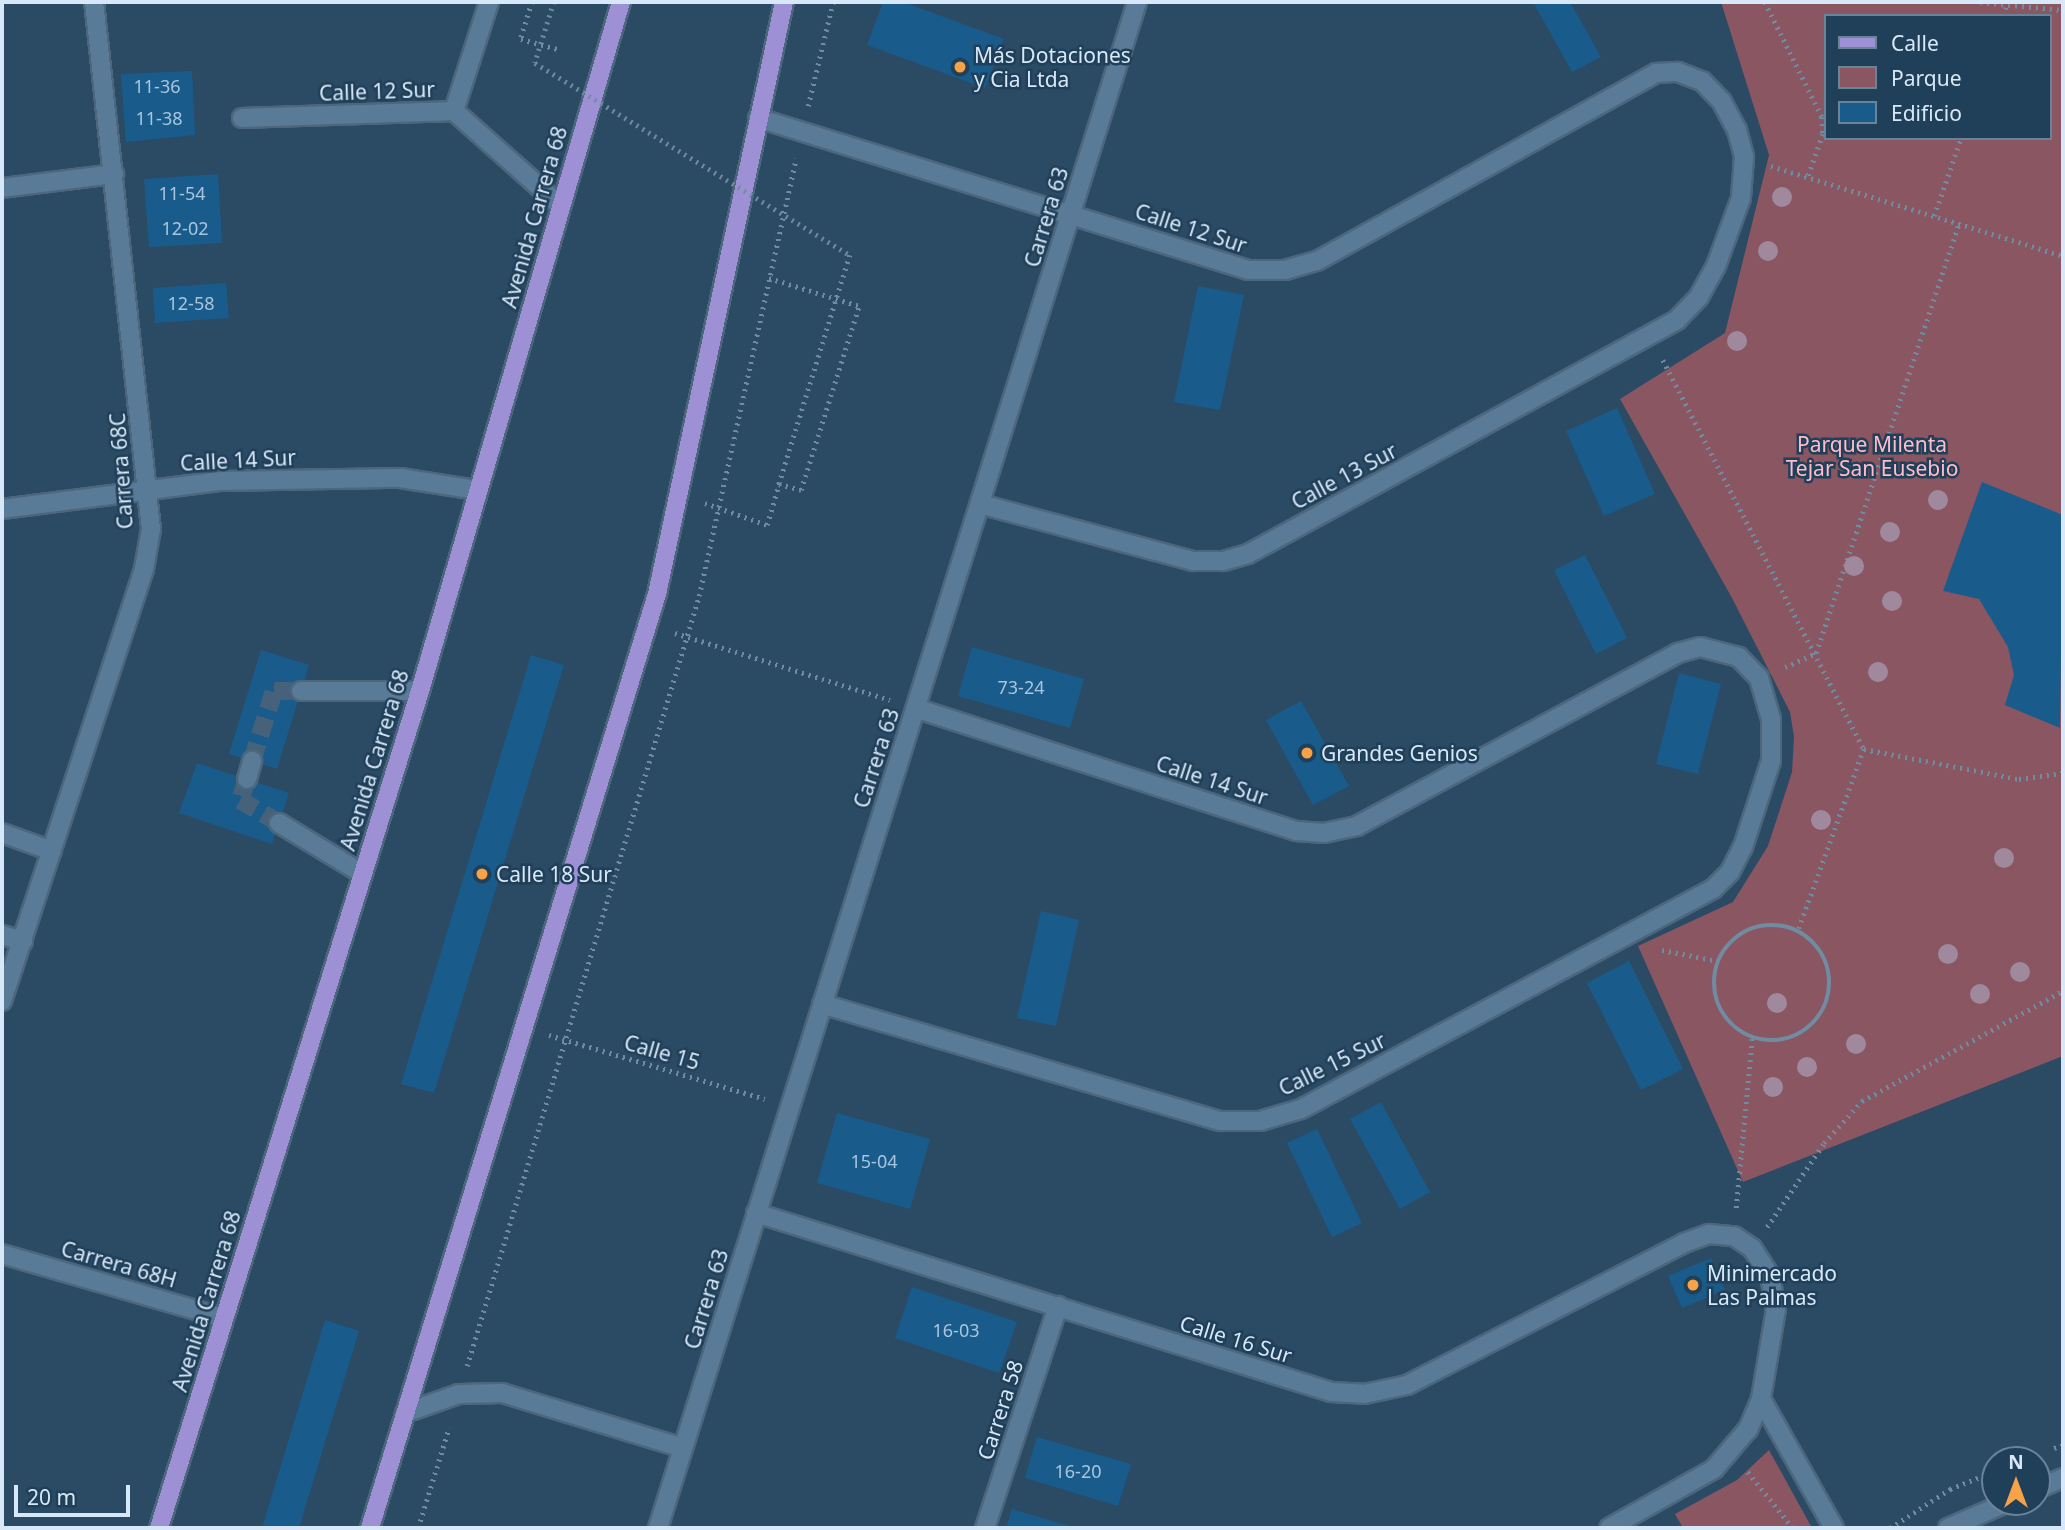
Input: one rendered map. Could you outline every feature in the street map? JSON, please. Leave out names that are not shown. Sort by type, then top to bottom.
[{"type":"main road","name":"Avenida Carrera 68","points":[[159,1528],[420,691],[621,2]]},
{"type":"main road","points":[[370,1528],[647,624],[680,494],[784,2]]},
{"type":"street","name":"Carrera 68C","points":[[2,1001],[144,569],[151,529],[149,489],[94,2]]},
{"type":"street","points":[[454,111],[489,2]]},
{"type":"street","name":"Carrera 63","points":[[658,1528],[1071,213],[1141,4]]},
{"type":"street","name":"Calle 12 Sur","points":[[758,118],[1248,270],[1285,270],[1317,261],[1656,73],[1678,72],[1702,81],[1722,102],[1737,130],[1744,157]]},
{"type":"street","name":"Calle 12 Sur","points":[[242,118],[454,111],[561,206]]},
{"type":"street","name":"Calle 13 Sur","points":[[980,504],[1193,561],[1223,561],[1248,554],[1677,320],[1699,297],[1716,266],[1741,198],[1744,157]]},
{"type":"street","points":[[2,188],[114,174]]},
{"type":"street","name":"Calle 14 Sur","points":[[2,509],[221,481],[357,478],[439,482],[477,491]]},
{"type":"street","name":"Calle 14 Sur","points":[[916,708],[1296,831],[1324,833],[1357,826],[1678,653],[1700,647],[1739,657],[1759,678],[1771,719],[1771,761],[1743,847],[1730,872],[1713,889]]},
{"type":"street","points":[[301,691],[420,691]]},
{"type":"street","points":[[247,779],[252,761]]},
{"type":"street","points":[[279,823],[363,874]]},
{"type":"street","points":[[2,833],[52,851]]},
{"type":"street","name":"Calle 15 Sur","points":[[822,1003],[1220,1121],[1260,1121],[1301,1109],[1713,889]]},
{"type":"street","points":[[2,935],[23,941]]},
{"type":"street","name":"Calle 16 Sur","points":[[756,1213],[1331,1392],[1391,1391],[1684,1242],[1709,1234],[1734,1236]]},
{"type":"street","points":[[1609,1528],[1695,1483],[1732,1452],[1761,1399],[1776,1310],[1770,1276],[1752,1248],[1734,1236]]},
{"type":"street","name":"Carrera 68H","points":[[2,1254],[224,1318]]},
{"type":"street","name":"Carrera 58","points":[[985,1528],[1058,1306]]},
{"type":"street","points":[[405,1413],[459,1394],[502,1393],[683,1448]]},
{"type":"street","points":[[1761,1399],[1834,1528]]},
{"type":"street","points":[[1948,1528],[1981,1514]]},
{"type":"path","points":[[533,2],[521,39],[561,50]]},
{"type":"path","points":[[554,2],[535,63],[850,255],[767,525],[680,494]]},
{"type":"path","points":[[820,55],[833,2]]},
{"type":"path","points":[[1765,2],[1822,117],[1822,134],[1808,177]]},
{"type":"path","points":[[1980,2],[2063,10]]},
{"type":"path","points":[[2004,14],[2007,4]]},
{"type":"path","points":[[1934,216],[1960,140]]},
{"type":"path","points":[[1744,157],[2063,256]]},
{"type":"path","points":[[720,181],[723,168]]},
{"type":"path","points":[[418,1528],[687,637],[720,508],[786,204]]},
{"type":"path","points":[[1816,653],[1959,223]]},
{"type":"path","points":[[768,278],[859,306],[801,491],[779,484]]},
{"type":"path","points":[[1651,336],[1864,749],[1799,929]]},
{"type":"path","points":[[647,624],[916,708]]},
{"type":"path","points":[[1864,749],[2020,779],[2063,773]]},
{"type":"path","points":[[1762,926],[1799,929],[1825,959],[1829,997],[1808,1030],[1771,1042],[1752,1039],[1722,1014],[1714,996],[1718,961],[1744,932],[1762,926]]},
{"type":"path","points":[[1616,942],[1718,961]]},
{"type":"path","points":[[1752,1248],[1824,1143],[1861,1101],[2063,991]]},
{"type":"path","name":"Calle 15","points":[[524,1028],[790,1106]]},
{"type":"path","points":[[1734,1236],[1752,1039]]},
{"type":"path","points":[[1732,1452],[1793,1528]]},
{"type":"green space","name":"Parque Milenta Tejar San Eusebio","points":[[1721,2],[2063,2],[2063,1056],[1743,1182],[1638,946],[1733,902],[1768,846],[1792,772],[1794,737],[1790,712],[1732,598],[1620,399],[1725,333],[1769,155]]},
{"type":"green space","points":[[1769,1450],[1812,1528],[1683,1528],[1675,1514],[1737,1480]]},
{"type":"building","name":"Más Dotaciones y Cia Ltda","points":[[883,2],[903,2],[1004,39],[985,88],[867,45]]},
{"type":"building","points":[[1533,2],[1570,2],[1601,57],[1572,72]]},
{"type":"building","points":[[192,71],[195,135],[126,142],[121,74]]},
{"type":"building","points":[[218,174],[222,243],[149,247],[144,179]]},
{"type":"building","points":[[226,283],[229,318],[155,323],[153,288]]},
{"type":"building","points":[[1198,286],[1244,295],[1220,410],[1174,402]]},
{"type":"building","points":[[1617,408],[1655,494],[1604,516],[1566,431]]},
{"type":"building","points":[[1982,482],[2063,515],[2060,728],[2005,705],[2014,675],[2008,647],[1979,599],[1943,591]]},
{"type":"building","points":[[1585,555],[1627,638],[1596,654],[1554,570]]},
{"type":"building","points":[[972,647],[1084,679],[1070,728],[958,696]]},
{"type":"building","points":[[261,650],[309,665],[277,769],[229,754]]},
{"type":"building","name":"Calle 18 Sur","points":[[531,655],[564,665],[434,1093],[401,1084]]},
{"type":"building","points":[[1679,673],[1721,684],[1698,774],[1656,764]]},
{"type":"building","name":"Grandes Genios","points":[[1301,701],[1349,786],[1313,805],[1266,720]]},
{"type":"building","points":[[197,763],[289,793],[272,844],[179,813]]},
{"type":"building","points":[[1041,911],[1079,920],[1056,1026],[1017,1018]]},
{"type":"building","points":[[1629,961],[1683,1069],[1641,1090],[1587,983]]},
{"type":"building","points":[[1381,1102],[1430,1192],[1400,1209],[1350,1119]]},
{"type":"building","points":[[837,1113],[930,1139],[910,1209],[817,1183]]},
{"type":"building","points":[[1317,1129],[1362,1223],[1332,1237],[1287,1143]]},
{"type":"building","points":[[1711,1258],[1725,1290],[1682,1308],[1668,1276]]},
{"type":"building","points":[[912,1287],[1017,1322],[999,1373],[895,1338]]},
{"type":"building","points":[[325,1320],[359,1331],[299,1528],[262,1528]]},
{"type":"building","points":[[1037,1437],[1131,1464],[1118,1506],[1025,1478]]},
{"type":"building","points":[[1012,1509],[1076,1528],[1006,1528]]},
{"type":"tunnel","points":[[252,761],[274,691],[301,691]]},
{"type":"tunnel","points":[[247,779],[240,800],[279,823]]},
{"type":"place","name":"Más Dotaciones y Cia Ltda","points":[[960,67]]},
{"type":"place","name":"Grandes Genios","points":[[1307,753]]},
{"type":"place","name":"Calle 18 Sur","points":[[482,874]]},
{"type":"place","name":"Minimercado Las Palmas","points":[[1693,1285]]}]
